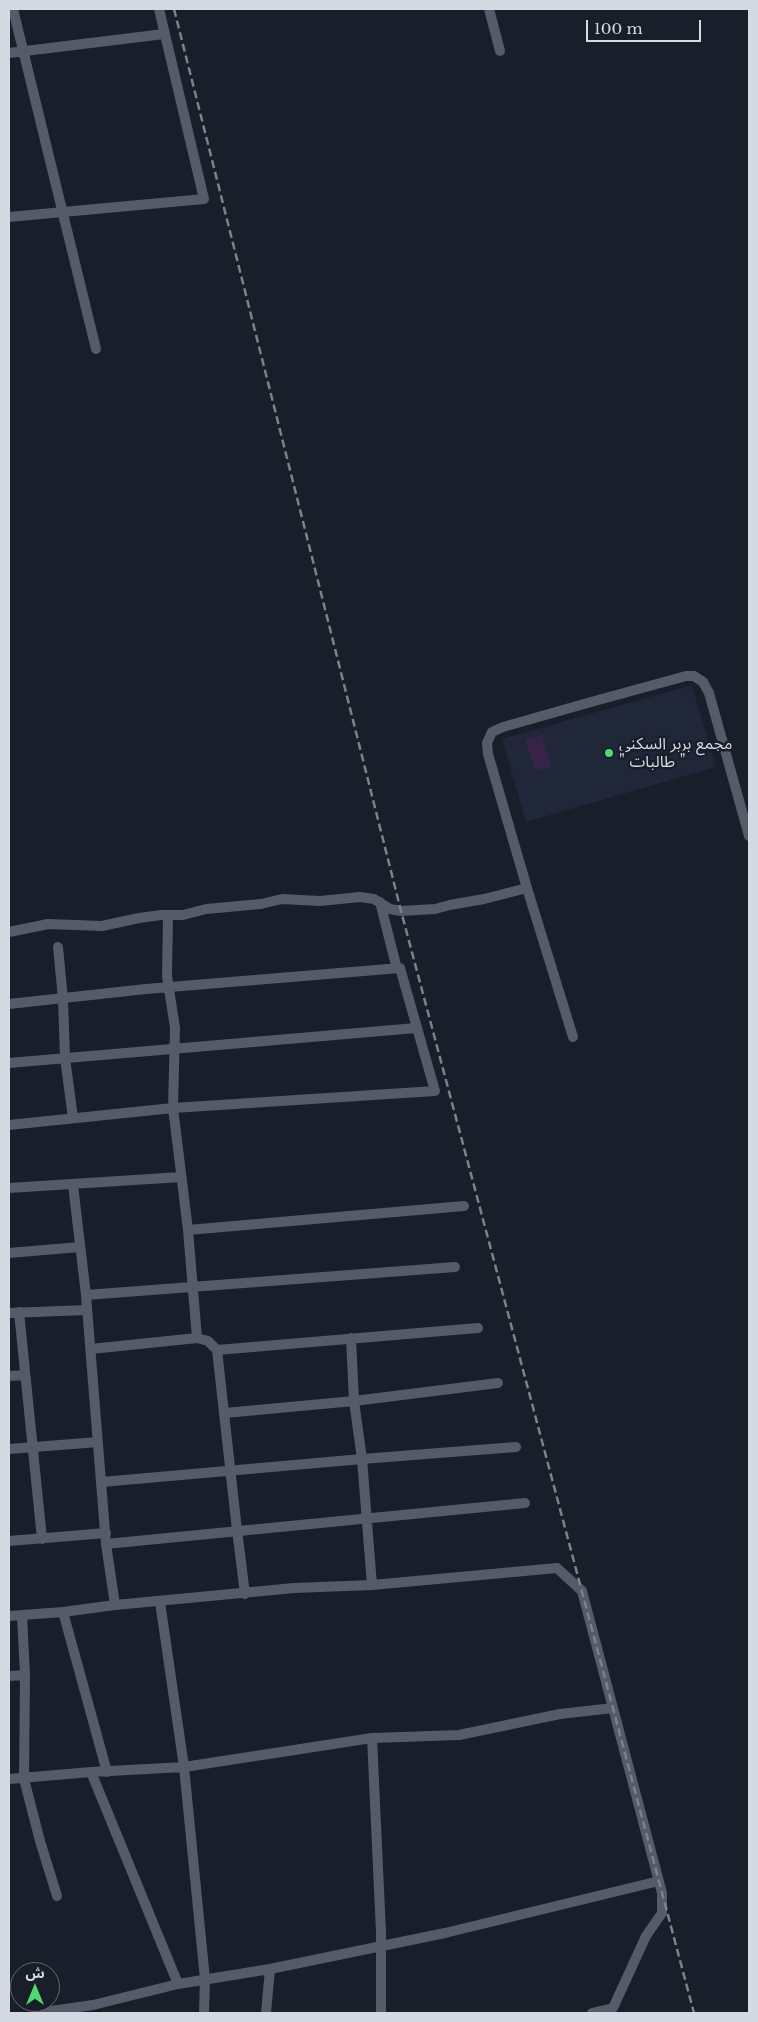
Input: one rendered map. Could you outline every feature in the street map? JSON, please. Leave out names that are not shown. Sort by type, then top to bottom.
[{"type":"street","points":[[13,9],[96,349]]},
{"type":"street","points":[[9,218],[204,199],[159,9]]},
{"type":"street","points":[[489,9],[500,51]]},
{"type":"street","points":[[9,53],[164,34]]},
{"type":"street","points":[[572,1037],[526,888],[488,754],[487,743],[492,732],[503,727],[591,702],[686,676],[694,676],[704,682],[709,693],[749,836]]},
{"type":"street","points":[[9,932],[48,924],[102,926],[139,918],[183,915],[206,909],[261,904],[282,899],[320,901],[360,897],[374,899],[390,909],[401,911],[435,909],[526,888]]},
{"type":"street","points":[[380,902],[396,969]]},
{"type":"street","points":[[168,915],[167,976],[175,1028],[173,1108],[188,1230],[197,1338]]},
{"type":"street","points":[[58,947],[63,999],[65,1058],[73,1118]]},
{"type":"street","points":[[9,1004],[400,968],[435,1091],[173,1108],[9,1125]]},
{"type":"street","points":[[9,1064],[416,1028]]},
{"type":"street","points":[[9,1188],[181,1177]]},
{"type":"street","points":[[73,1185],[86,1295],[106,1539],[115,1605]]},
{"type":"street","points":[[188,1230],[464,1206]]},
{"type":"street","points":[[9,1253],[80,1247]]},
{"type":"street","points":[[86,1295],[455,1266]]},
{"type":"street","points":[[42,1539],[25,1375],[14,1313],[87,1310]]},
{"type":"street","points":[[217,1350],[478,1328]]},
{"type":"street","points":[[90,1350],[197,1338],[208,1341],[217,1350],[236,1530],[246,1594]]},
{"type":"street","points":[[351,1338],[354,1401],[362,1458],[372,1585]]},
{"type":"street","points":[[9,1376],[25,1375]]},
{"type":"street","points":[[225,1413],[354,1401],[498,1383]]},
{"type":"street","points":[[9,1449],[98,1442]]},
{"type":"street","points":[[102,1482],[362,1458],[516,1447]]},
{"type":"street","points":[[9,1541],[106,1539],[236,1530],[366,1520],[525,1503]]},
{"type":"street","points":[[9,1616],[294,1588],[372,1585],[557,1568],[582,1590],[662,1893],[662,1914],[646,1936],[613,2008],[592,2013]]},
{"type":"street","points":[[160,1602],[184,1767],[205,1979],[204,2013]]},
{"type":"street","points":[[63,1612],[107,1772]]},
{"type":"street","points":[[22,1615],[26,1675],[24,1779],[57,1896]]},
{"type":"street","points":[[9,1676],[26,1675]]},
{"type":"street","points":[[9,1779],[184,1767],[372,1738],[459,1735],[560,1714],[613,1708]]},
{"type":"street","points":[[372,1738],[381,1946],[381,2013]]},
{"type":"street","points":[[92,1772],[178,1984]]},
{"type":"street","points":[[37,2013],[94,2009],[178,1984],[270,1969],[445,1933],[659,1881]]},
{"type":"street","points":[[266,2013],[270,1969]]},
{"type":"shaded area","name":"مجمع بربر السكني \" طالبات \"","points":[[692,685],[716,767],[526,822],[502,739]]},
{"type":"shaded area","points":[[542,735],[551,766],[535,771],[525,740]]},
{"type":"railway","points":[[174,9],[401,911],[694,2013]]},
{"type":"place","name":"مجمع بربر السكني \" طالبات \"","points":[[609,753]]}]
